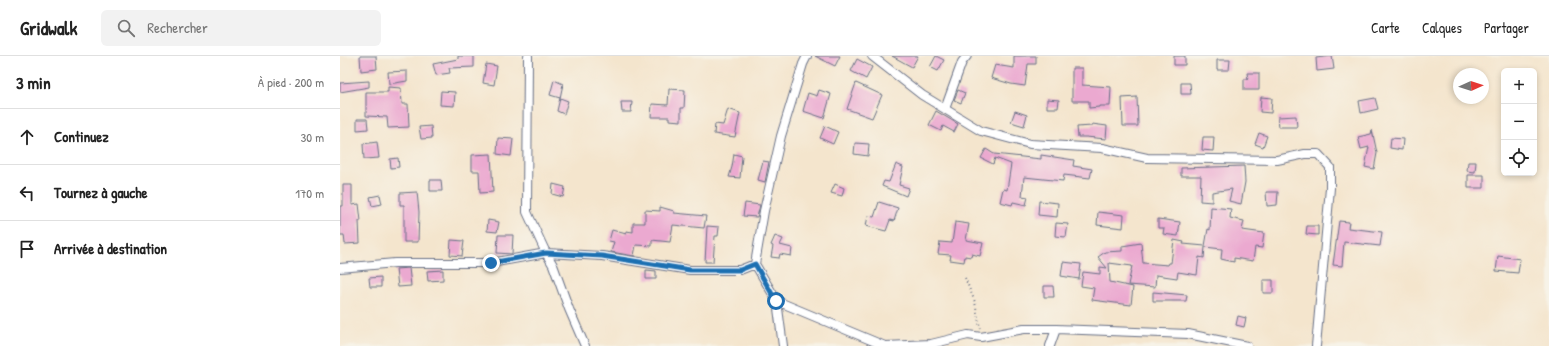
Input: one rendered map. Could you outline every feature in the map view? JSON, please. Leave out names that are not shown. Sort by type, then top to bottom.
[{"type":"street","points":[[528,56],[527,212],[553,265],[569,310],[585,346]]},
{"type":"street","points":[[783,346],[776,301],[755,264],[764,211],[781,136],[803,64],[807,56]]},
{"type":"street","points":[[872,56],[922,95],[981,131],[1030,144],[1102,148],[1147,158],[1277,160],[1305,154],[1318,154],[1330,167],[1330,188],[1316,346]]},
{"type":"street","points":[[945,109],[962,62],[966,56]]},
{"type":"street","points":[[340,268],[395,263],[491,263],[546,253],[602,256],[690,270],[740,270],[755,264]]},
{"type":"street","points":[[776,301],[885,346],[931,344],[968,335],[981,337],[1024,329],[1188,334],[1247,346]]},
{"type":"street","points":[[1050,346],[1056,329]]},
{"type":"path","points":[[965,278],[976,302],[981,337]]},
{"type":"building","points":[[360,56],[376,56],[377,69],[361,71]]},
{"type":"building","points":[[458,56],[474,56],[474,67],[449,68],[450,73],[436,75],[433,64],[458,59]]},
{"type":"building","points":[[815,56],[840,56],[835,66]]},
{"type":"building","points":[[892,56],[918,56],[912,67]]},
{"type":"building","points":[[936,56],[944,60],[938,71],[930,67]]},
{"type":"building","points":[[1014,56],[1036,56],[1036,64],[1028,64],[1025,86],[1011,84],[991,78],[995,65],[1014,68]]},
{"type":"building","points":[[1174,56],[1185,56],[1185,65],[1174,65]]},
{"type":"building","points":[[1332,56],[1334,69],[1317,71],[1316,58]]},
{"type":"building","points":[[857,59],[872,67],[866,79],[851,71]]},
{"type":"building","points":[[1217,60],[1230,60],[1229,70],[1217,70]]},
{"type":"building","points":[[486,64],[497,66],[494,85],[483,83]]},
{"type":"building","points":[[1072,68],[1082,68],[1082,85],[1111,87],[1110,106],[1089,108],[1089,101],[1072,101]]},
{"type":"building","points":[[407,71],[407,81],[389,84],[388,72]]},
{"type":"building","points":[[1247,73],[1259,73],[1259,90],[1244,90],[1244,79],[1248,79]]},
{"type":"building","points":[[554,80],[563,84],[560,98],[550,95]]},
{"type":"building","points":[[369,81],[369,87],[340,92],[340,83]]},
{"type":"building","points":[[856,83],[882,95],[872,118],[847,109]]},
{"type":"building","points":[[1181,83],[1190,83],[1191,94],[1181,94]]},
{"type":"building","points":[[388,87],[401,88],[402,104],[408,104],[409,127],[388,128],[387,117],[366,116],[366,92],[388,92]]},
{"type":"building","points":[[669,89],[685,90],[684,108],[681,108],[681,121],[669,120],[669,117],[651,117],[652,104],[668,105]]},
{"type":"building","points":[[819,90],[831,94],[824,118],[803,111],[808,93],[817,96]]},
{"type":"building","points":[[958,90],[965,93],[961,103],[954,100]]},
{"type":"building","points":[[441,91],[455,92],[454,106],[440,105]]},
{"type":"building","points":[[1137,97],[1138,126],[1123,126],[1122,98]]},
{"type":"building","points":[[1261,97],[1272,98],[1271,113],[1260,112]]},
{"type":"building","points":[[560,98],[568,101],[564,114],[557,111]]},
{"type":"building","points":[[1375,98],[1378,109],[1361,113],[1359,101]]},
{"type":"building","points":[[1047,99],[1059,100],[1058,108],[1047,108]]},
{"type":"building","points":[[621,102],[632,102],[631,112],[622,112]]},
{"type":"building","points":[[728,109],[740,113],[735,137],[714,134],[715,124],[723,125]]},
{"type":"building","points":[[936,111],[958,124],[954,132],[943,126],[941,131],[929,125]]},
{"type":"building","points":[[1015,111],[1027,115],[1024,126],[1011,122]]},
{"type":"building","points":[[1296,116],[1297,127],[1279,127],[1278,117]]},
{"type":"building","points":[[357,119],[367,119],[368,129],[357,130]]},
{"type":"building","points":[[1092,124],[1107,126],[1106,139],[1078,137],[1077,127],[1092,126]]},
{"type":"building","points":[[431,126],[432,138],[421,139],[419,127]]},
{"type":"building","points":[[825,126],[838,132],[833,144],[820,138]]},
{"type":"building","points":[[1372,130],[1377,153],[1374,169],[1365,167],[1369,147],[1361,149],[1358,137],[1371,134]]},
{"type":"building","points":[[1259,133],[1267,136],[1263,147],[1255,144]]},
{"type":"building","points":[[1203,137],[1214,137],[1213,151],[1202,150]]},
{"type":"building","points":[[498,138],[513,139],[511,156],[497,154]]},
{"type":"building","points":[[1391,138],[1403,139],[1402,150],[1390,148]]},
{"type":"building","points":[[377,142],[379,158],[364,159],[363,144]]},
{"type":"building","points":[[855,143],[869,144],[868,156],[854,154]]},
{"type":"building","points":[[986,149],[994,154],[1041,159],[1041,155],[1074,160],[1073,166],[1092,169],[1090,178],[1064,175],[1063,181],[1024,177],[1022,196],[1028,197],[1026,205],[1013,202],[1012,205],[1000,202],[1003,189],[1007,190],[1011,164],[995,158],[993,164],[981,158]]},
{"type":"building","points":[[491,154],[493,192],[480,193],[479,171],[472,171],[472,155]]},
{"type":"building","points":[[734,154],[742,156],[740,178],[729,177]]},
{"type":"building","points":[[398,158],[399,167],[391,168],[390,159]]},
{"type":"building","points":[[763,161],[769,162],[765,182],[758,180]]},
{"type":"building","points":[[1468,162],[1476,162],[1475,172],[1467,171]]},
{"type":"building","points":[[896,164],[903,167],[899,185],[909,188],[906,196],[882,186],[884,181],[889,182]]},
{"type":"building","points":[[1244,166],[1245,182],[1241,204],[1229,201],[1232,189],[1212,192],[1212,202],[1200,201],[1201,176],[1181,176],[1181,168]]},
{"type":"building","points":[[1468,175],[1484,175],[1484,188],[1468,188]]},
{"type":"building","points":[[430,180],[441,180],[442,191],[430,191]]},
{"type":"building","points":[[553,184],[565,187],[563,197],[552,194]]},
{"type":"building","points":[[835,184],[844,188],[842,196],[831,193]]},
{"type":"building","points":[[343,185],[352,185],[352,205],[359,204],[361,221],[359,221],[360,243],[345,244],[344,235],[340,235],[340,206],[343,206]]},
{"type":"building","points":[[417,192],[419,212],[418,242],[404,242],[404,205],[400,205],[400,193]]},
{"type":"building","points":[[1266,192],[1278,192],[1277,205],[1267,206]]},
{"type":"building","points":[[380,195],[382,204],[372,206],[370,197]]},
{"type":"building","points":[[1039,201],[1058,203],[1057,217],[1038,215]]},
{"type":"building","points":[[879,202],[898,208],[894,221],[890,220],[886,231],[866,226],[868,216],[874,217]]},
{"type":"building","points":[[745,203],[760,205],[757,217],[743,216]]},
{"type":"building","points":[[660,207],[674,211],[674,213],[706,216],[704,228],[673,225],[670,242],[652,240],[652,246],[636,245],[634,256],[611,252],[614,242],[609,241],[612,230],[626,234],[626,231],[633,232],[633,223],[645,223],[645,210],[660,211]]},
{"type":"building","points":[[1211,207],[1231,209],[1230,218],[1244,221],[1242,230],[1264,233],[1262,248],[1255,247],[1253,261],[1234,258],[1234,262],[1221,259],[1222,249],[1205,247],[1204,258],[1199,257],[1197,275],[1178,272],[1177,278],[1156,275],[1155,287],[1128,285],[1132,266],[1109,263],[1110,282],[1133,287],[1131,305],[1092,300],[1094,288],[1081,286],[1083,272],[1100,274],[1100,267],[1107,268],[1098,257],[1105,252],[1122,251],[1122,246],[1141,243],[1143,263],[1168,265],[1171,263],[1174,240],[1184,242],[1183,244],[1205,246],[1208,229],[1210,230]]},
{"type":"building","points":[[1098,212],[1124,215],[1123,228],[1097,225]]},
{"type":"building","points":[[1158,219],[1180,222],[1178,236],[1163,234],[1164,228],[1158,228]]},
{"type":"building","points":[[488,220],[499,222],[497,232],[487,231]]},
{"type":"building","points":[[1339,221],[1349,222],[1348,228],[1382,232],[1380,246],[1344,242],[1342,266],[1333,265]]},
{"type":"building","points":[[955,222],[969,224],[966,240],[983,243],[980,256],[972,254],[971,257],[965,256],[964,262],[950,260],[951,255],[938,254],[940,242],[952,243]]},
{"type":"building","points":[[1056,223],[1068,224],[1066,237],[1055,236]]},
{"type":"building","points":[[707,226],[719,227],[718,236],[715,236],[713,262],[705,262]]},
{"type":"building","points":[[1307,226],[1318,226],[1318,235],[1306,234]]},
{"type":"building","points":[[498,235],[513,235],[512,254],[497,253]]},
{"type":"building","points":[[775,236],[783,239],[780,245],[792,248],[791,256],[780,254],[779,258],[771,257],[773,246],[771,245]]},
{"type":"building","points":[[451,240],[464,241],[462,256],[450,255]]},
{"type":"building","points":[[1498,256],[1520,259],[1518,273],[1496,271]]},
{"type":"building","points":[[1063,262],[1081,264],[1079,279],[1061,276]]},
{"type":"building","points":[[409,268],[411,286],[398,287],[396,269]]},
{"type":"building","points":[[443,270],[443,280],[428,281],[427,271]]},
{"type":"building","points":[[646,270],[656,271],[656,279],[646,279]]},
{"type":"building","points":[[381,277],[381,287],[370,287],[369,278]]},
{"type":"building","points":[[1263,280],[1273,280],[1273,293],[1263,293]]},
{"type":"building","points":[[1044,286],[1053,286],[1054,297],[1044,297]]},
{"type":"building","points":[[1153,292],[1187,295],[1186,301],[1153,301]]},
{"type":"building","points":[[1238,316],[1246,318],[1244,327],[1236,325]]},
{"type":"route","points":[[491,263],[546,253],[602,256],[690,270],[740,270],[755,264],[776,301]]}]
